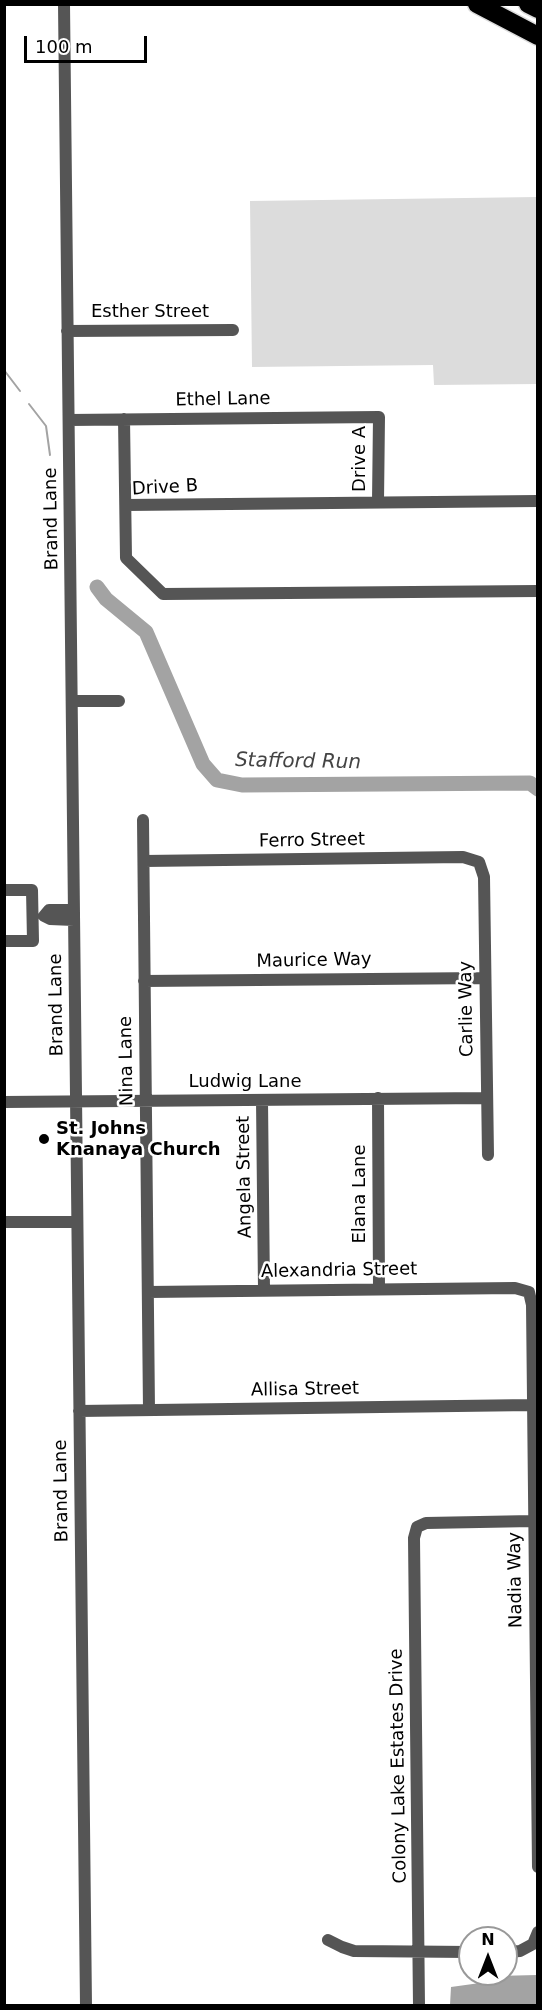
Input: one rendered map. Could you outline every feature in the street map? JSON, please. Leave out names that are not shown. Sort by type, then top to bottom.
[{"type":"highway","points":[[477,4],[537,36]]},
{"type":"highway","points":[[528,4],[537,9]]},
{"type":"street","name":"Brand Lane","points":[[64,4],[86,2006]]},
{"type":"street","name":"Esther Street","points":[[68,331],[233,330]]},
{"type":"street","name":"Ethel Lane","points":[[69,420],[379,417]]},
{"type":"street","name":"Drive A","points":[[378,501],[379,417]]},
{"type":"street","points":[[124,419],[126,505]]},
{"type":"street","name":"Drive B","points":[[537,501],[126,505],[126,558],[163,594],[537,591]]},
{"type":"street","points":[[72,701],[118,700]]},
{"type":"street","name":"Nina Lane","points":[[144,820],[149,1410]]},
{"type":"street","name":"Ferro Street","points":[[144,861],[463,857],[479,862]]},
{"type":"street","name":"Carlie Way","points":[[479,862],[484,877],[488,1155]]},
{"type":"street","points":[[4,890],[32,890],[38,916],[33,941],[4,941]]},
{"type":"street","points":[[38,916],[50,920],[74,915]]},
{"type":"street","name":"Maurice Way","points":[[144,981],[485,978]]},
{"type":"street","name":"Elana Lane","points":[[378,1098],[379,1289]]},
{"type":"street","name":"Ludwig Lane","points":[[4,1102],[486,1098]]},
{"type":"street","name":"Angela Street","points":[[262,1100],[264,1290]]},
{"type":"street","points":[[4,1222],[77,1222]]},
{"type":"street","name":"Alexandria Street","points":[[148,1292],[515,1288],[529,1292]]},
{"type":"street","name":"Nadia Way","points":[[529,1292],[532,1305],[537,1868]]},
{"type":"street","name":"Allisa Street","points":[[79,1411],[532,1405]]},
{"type":"street","name":"Colony Lake Estates Drive","points":[[418,2006],[414,1538],[417,1527],[426,1523],[533,1521]]},
{"type":"street","points":[[518,1950],[535,1938]]},
{"type":"street","points":[[328,1940],[354,1951],[458,1952]]},
{"type":"shaded area","points":[[537,197],[537,384],[434,385],[433,365],[252,367],[250,201]]},
{"type":"shaded area","points":[[518,1975],[537,1975],[537,2005],[450,2005],[451,1987],[518,1986]]},
{"type":"waterway","name":"Stafford Run","points":[[4,370],[20,391]]},
{"type":"waterway","name":"Stafford Run","points":[[29,404],[46,426],[50,455]]},
{"type":"waterway","name":"Stafford Run","points":[[97,587],[106,599],[146,632],[203,764],[217,780],[242,785],[530,783],[538,789]]},
{"type":"place","name":"St. Johns Knanaya Church","points":[[44,1139]]}]
